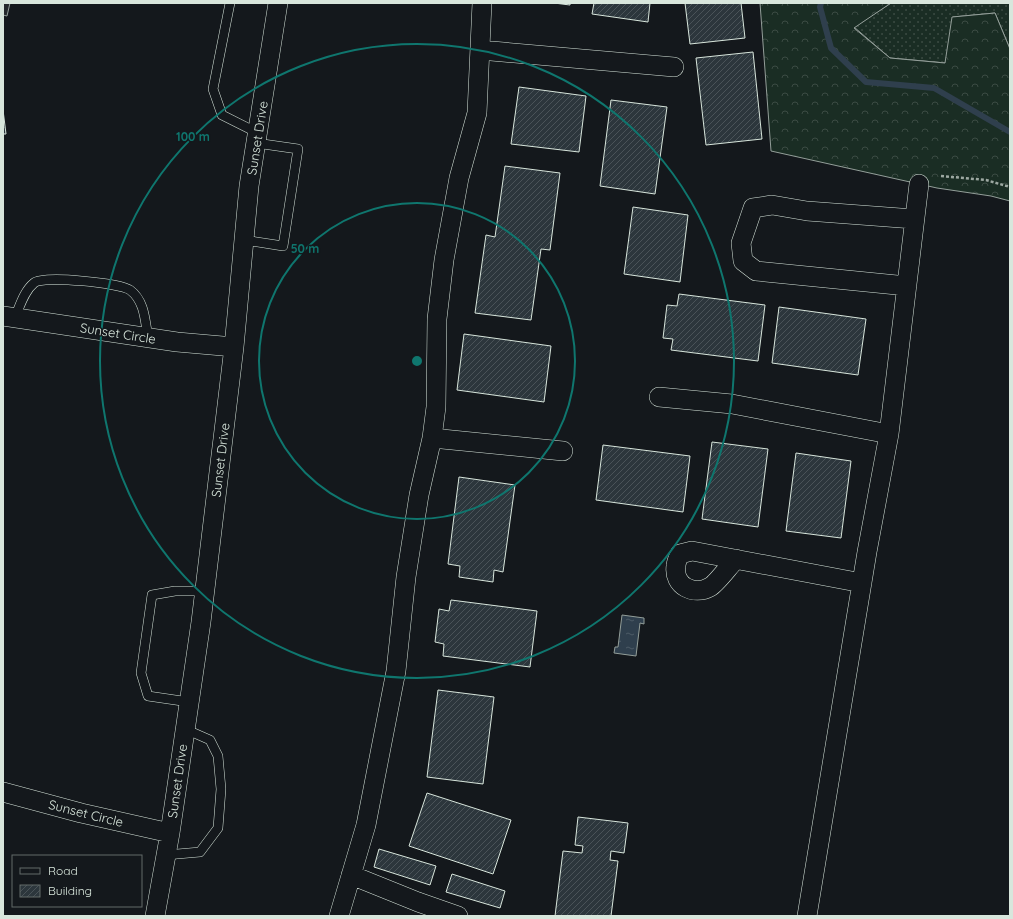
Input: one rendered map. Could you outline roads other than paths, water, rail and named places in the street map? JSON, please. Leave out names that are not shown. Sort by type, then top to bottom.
[{"type":"street","name":"Sunset Drive","points":[[155,916],[170,833],[204,591],[234,347],[249,186],[278,3]]},
{"type":"street","points":[[339,916],[366,825],[396,671],[406,577],[419,495],[432,438],[436,407],[437,319],[444,260],[459,178],[477,113],[482,3]]},
{"type":"street","points":[[480,50],[674,67]]},
{"type":"street","points":[[807,916],[862,582],[889,434],[919,184]]},
{"type":"street","points":[[907,286],[756,271],[743,261],[741,243],[753,208],[772,205],[807,211],[914,219]]},
{"type":"street","name":"Sunset Circle","points":[[9,317],[177,342],[234,347]]},
{"type":"street","points":[[659,397],[732,404],[889,434]]},
{"type":"street","points":[[432,438],[563,451]]},
{"type":"street","points":[[736,559],[862,582]]},
{"type":"street","name":"Sunset Circle","points":[[3,792],[81,813],[170,833]]},
{"type":"street","points":[[351,875],[418,902],[458,916]]},
{"type":"lane","points":[[230,3],[213,89],[222,115],[257,138],[298,149],[283,246],[244,240]]},
{"type":"lane","points":[[9,317],[35,281],[49,279],[96,282],[130,290],[142,304],[148,338]]},
{"type":"lane","points":[[189,702],[148,696],[140,673],[152,595],[175,590],[204,591]]},
{"type":"lane","points":[[166,855],[200,852],[218,828],[221,789],[218,756],[210,740],[185,729]]},
{"type":"water","points":[[622,615],[644,618],[644,624],[640,623],[636,656],[614,653],[615,647],[618,647]]},
{"type":"waterway","points":[[821,3],[820,7],[831,48],[866,82],[934,88],[1010,132]]}]
